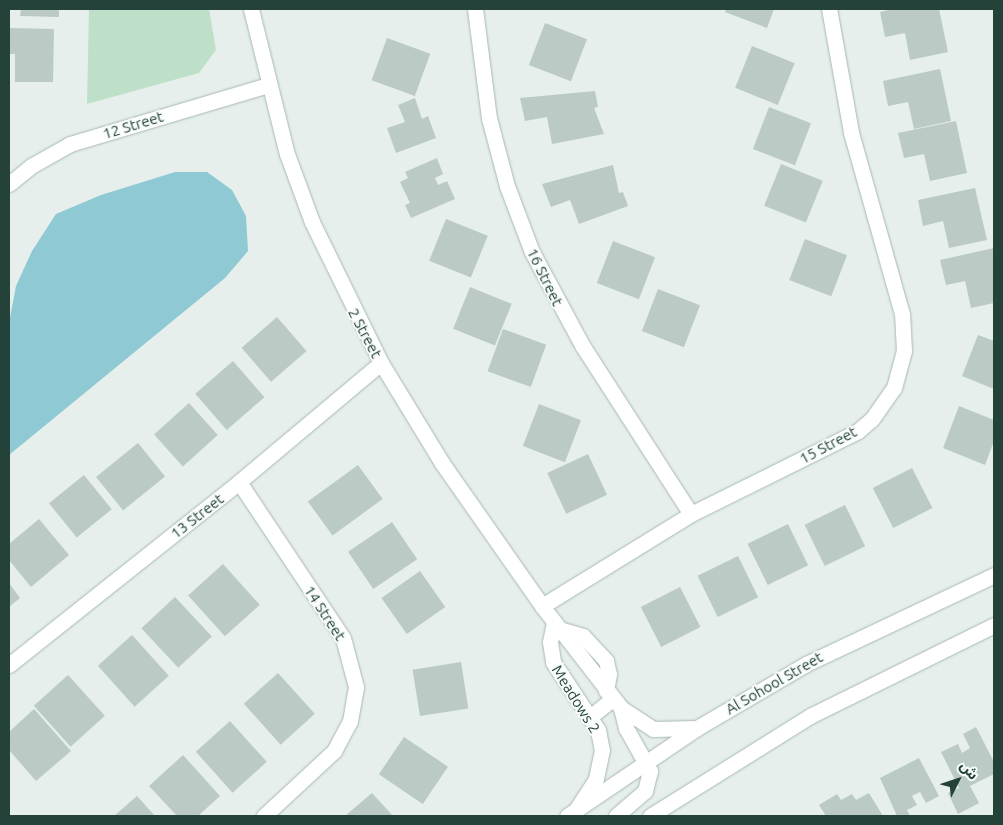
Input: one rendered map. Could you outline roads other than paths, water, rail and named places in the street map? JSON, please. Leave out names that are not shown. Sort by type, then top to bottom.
[{"type":"street","name":"2 Street","points":[[251,9],[268,85],[312,222],[381,363],[442,464],[557,625]]},
{"type":"street","name":"16 Street","points":[[475,9],[489,118],[507,186],[532,252],[582,344],[692,514]]},
{"type":"street","name":"15 Street","points":[[542,606],[692,514],[858,431],[884,404],[900,370],[905,333],[902,314],[851,132],[829,9]]},
{"type":"street","name":"12 Street","points":[[9,184],[31,166],[70,144],[268,85]]},
{"type":"street","name":"13 Street","points":[[9,665],[239,482],[381,363]]},
{"type":"street","name":"14 Street","points":[[239,482],[343,638],[356,688],[350,721],[334,751],[264,816]]},
{"type":"street","name":"Al Sohool Street","points":[[572,812],[697,728],[863,634],[994,575]]},
{"type":"street","name":"Meadows 2","points":[[572,812],[596,779],[602,760],[601,740],[590,717],[553,662],[550,642],[557,625],[583,636],[606,661],[610,674],[613,699]]},
{"type":"street","points":[[650,816],[810,716],[994,625]]},
{"type":"street","points":[[613,699],[653,729],[697,728]]},
{"type":"street","points":[[590,717],[613,699]]},
{"type":"street","points":[[613,699],[626,728],[648,762],[650,771],[645,791],[616,816]]},
{"type":"water","points":[[175,172],[207,172],[232,190],[246,216],[248,251],[225,278],[9,455],[9,323],[16,286],[32,251],[56,214],[101,195]]}]
